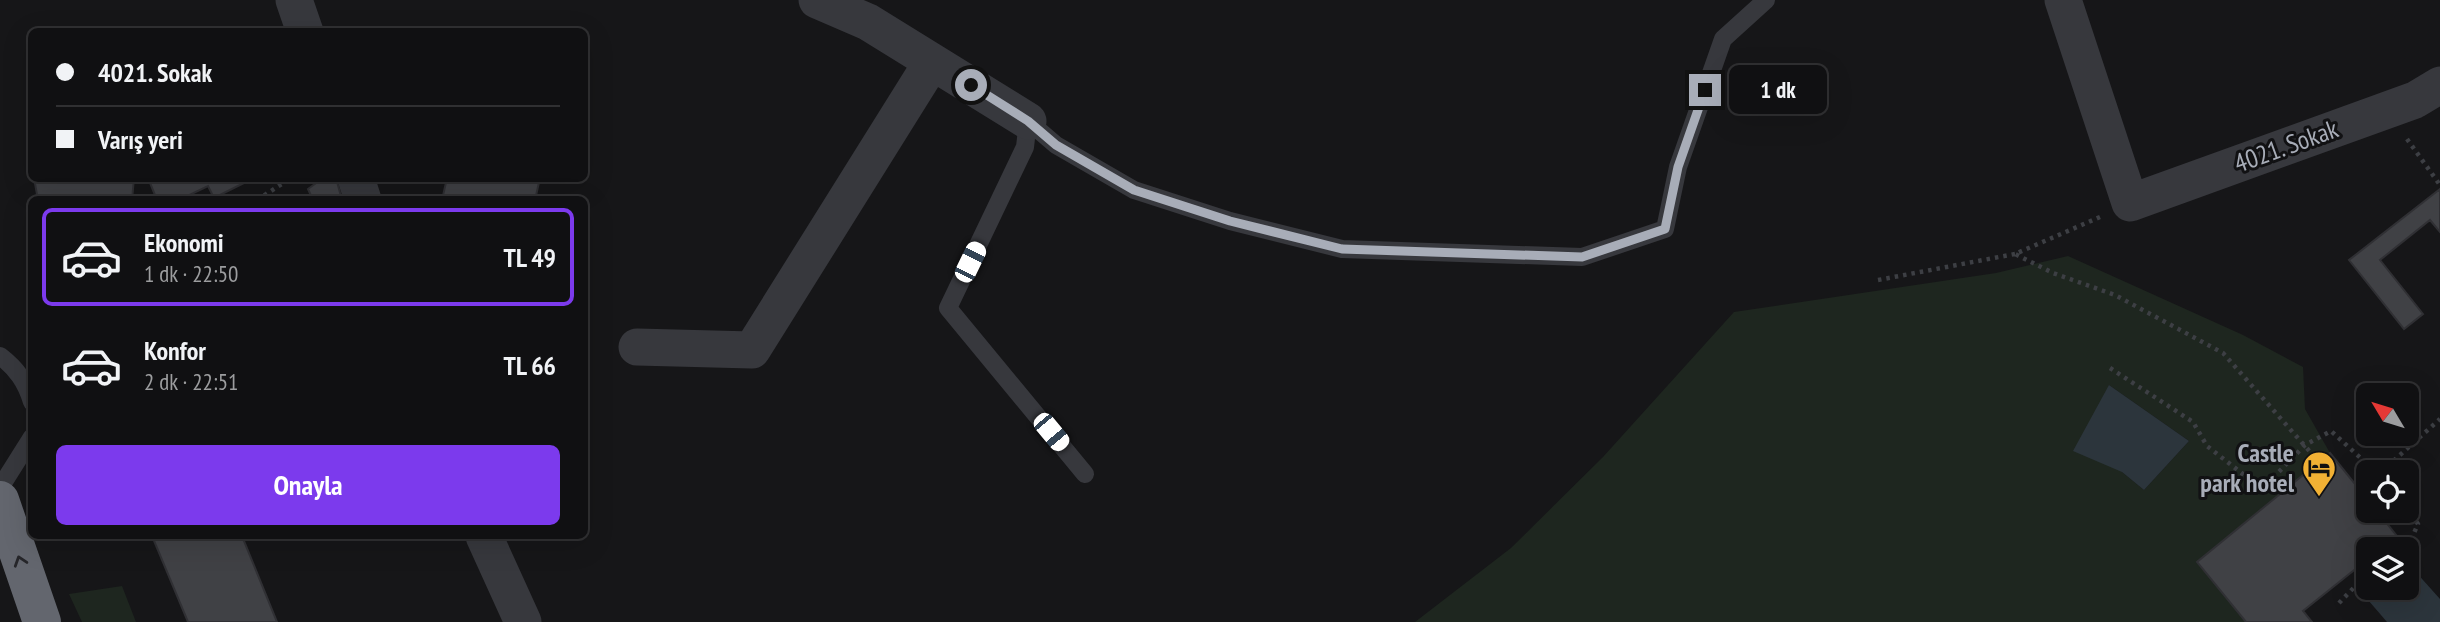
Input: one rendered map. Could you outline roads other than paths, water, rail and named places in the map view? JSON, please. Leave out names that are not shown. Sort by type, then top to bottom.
[{"type":"highway","points":[[0,500],[42,622]]},
{"type":"street","points":[[294,0],[304,28]]},
{"type":"street","points":[[817,0],[868,22],[1028,121]]},
{"type":"street","name":"4021. Sokak","points":[[2063,0],[2130,203],[2415,100],[2440,85]]},
{"type":"street","points":[[637,347],[752,349],[932,62]]},
{"type":"street","points":[[485,539],[523,622]]},
{"type":"lane","points":[[1028,121],[1056,145],[1134,190],[1230,221],[1329,246],[1582,257],[1665,229],[1678,167],[1723,39],[1766,0]]},
{"type":"lane","points":[[1028,121],[1025,147],[948,308],[1085,474]]},
{"type":"lane","points":[[0,356],[15,368],[28,390]]},
{"type":"lane","points":[[0,488],[28,443]]},
{"type":"place","name":"Castle park hotel","points":[[2319,498]]}]
